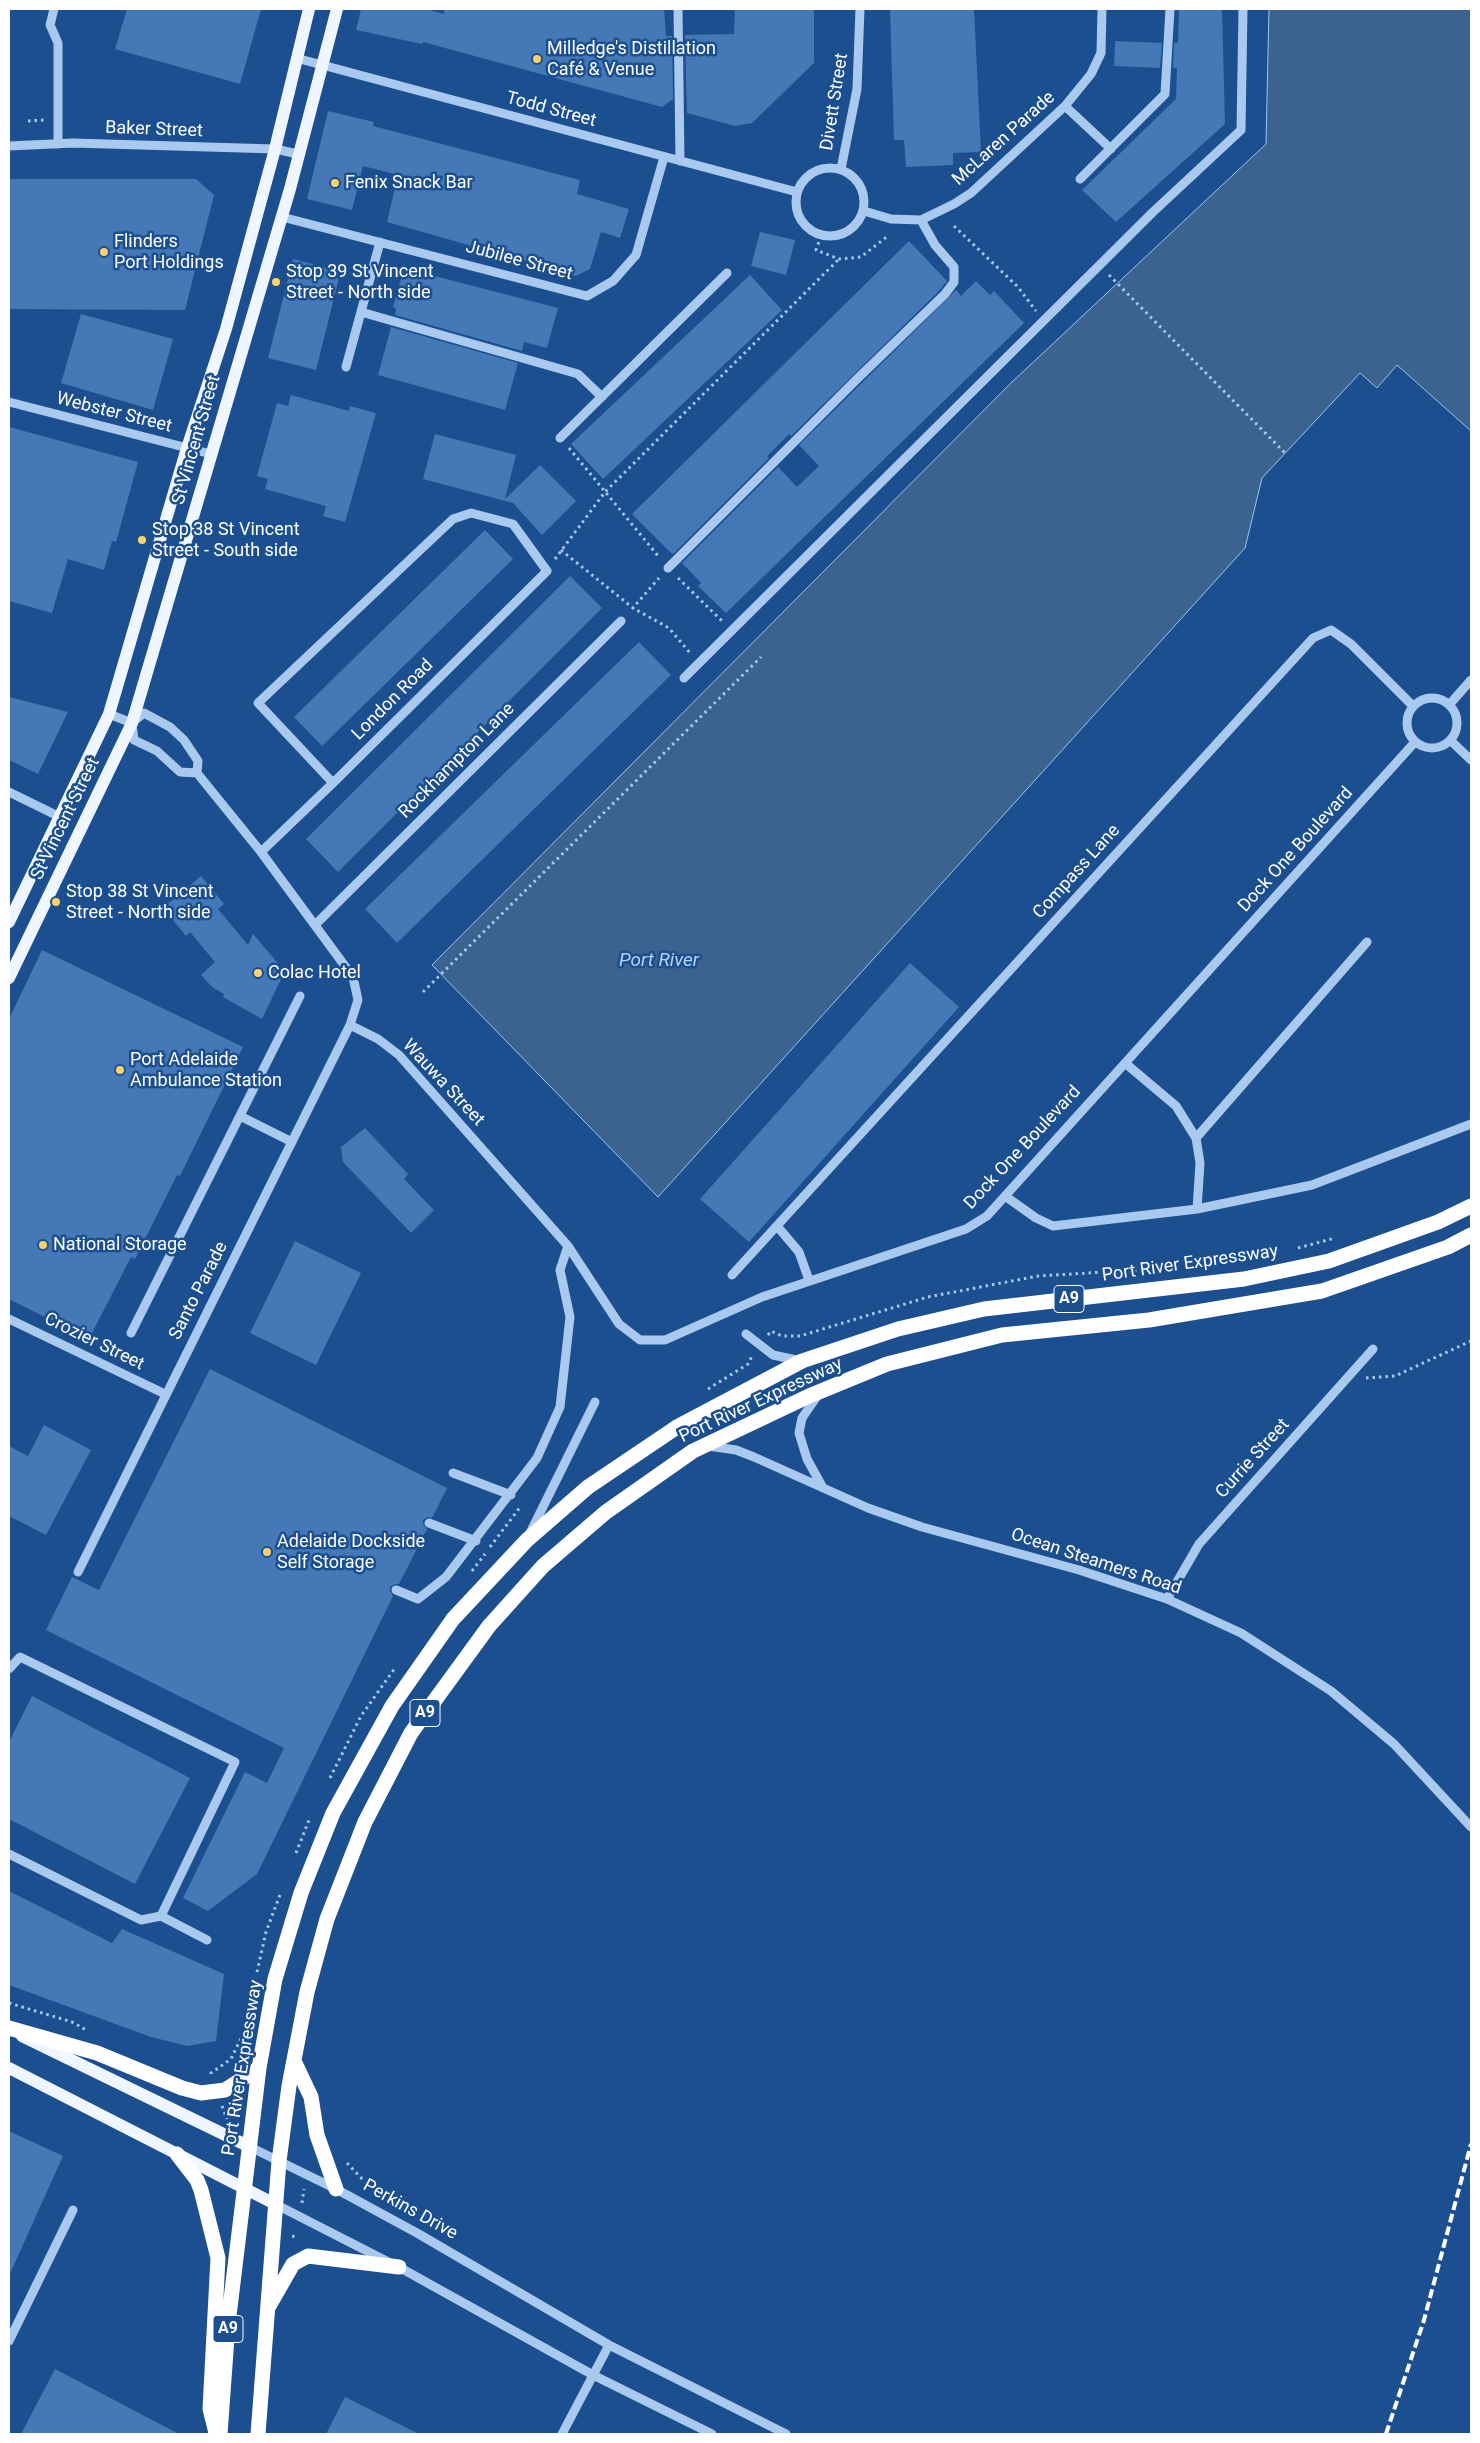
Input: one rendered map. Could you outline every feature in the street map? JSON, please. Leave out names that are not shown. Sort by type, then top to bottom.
[{"type":"highway","name":"Port River Expressway","points":[[218,2434],[228,2324],[259,2068],[278,1970],[301,1893],[332,1813],[392,1706],[453,1619],[527,1540],[588,1487],[677,1427],[802,1361],[898,1329],[984,1309],[1244,1279],[1329,1260],[1438,1222],[1471,1206]]},
{"type":"highway","name":"Port River Expressway","points":[[258,2434],[279,2161],[307,1992],[333,1902],[365,1822],[411,1733],[489,1626],[543,1566],[606,1512],[703,1446],[820,1392],[887,1364],[1002,1335],[1149,1320],[1322,1291],[1448,1247],[1471,1235]]},
{"type":"highway","points":[[9,2029],[97,2053],[182,2088],[202,2093],[225,2090],[259,2068]]},
{"type":"highway","points":[[295,2063],[311,2097],[317,2135],[336,2189]]},
{"type":"highway","points":[[177,2154],[197,2180],[201,2190],[218,2258],[210,2409],[218,2434]]},
{"type":"highway","points":[[267,2309],[293,2264],[308,2256],[402,2269]]},
{"type":"main road","name":"St Vincent Street","points":[[9,922],[110,714],[187,448],[226,328],[275,149],[309,9]]},
{"type":"main road","name":"St Vincent Street","points":[[9,978],[132,723],[210,454],[282,217],[337,9]]},
{"type":"main road","name":"Perkins Drive","points":[[9,2029],[250,2147]]},
{"type":"main road","points":[[9,2068],[275,2204]]},
{"type":"street","points":[[54,9],[50,25],[58,43],[58,144]]},
{"type":"street","points":[[678,9],[680,161]]},
{"type":"street","name":"Divett Street","points":[[841,169],[857,89],[860,9]]},
{"type":"street","name":"McLaren Parade","points":[[864,211],[891,219],[921,220],[972,193],[1065,106],[1090,74],[1101,53],[1102,9]]},
{"type":"street","points":[[1080,179],[1165,94],[1170,9]]},
{"type":"street","points":[[684,678],[1042,323],[1241,130],[1243,9]]},
{"type":"street","name":"Todd Street","points":[[296,58],[797,192]]},
{"type":"street","points":[[1065,106],[1111,149]]},
{"type":"street","name":"Baker Street","points":[[9,146],[58,144],[275,149],[298,154]]},
{"type":"street","name":"Jubilee Street","points":[[282,217],[587,296],[613,281],[636,255],[664,157]]},
{"type":"street","points":[[841,169],[852,175],[861,186],[865,200],[864,211],[857,224],[847,233],[832,237],[821,236],[809,230],[798,216],[795,203],[797,192],[805,178],[817,170],[841,169]]},
{"type":"street","points":[[668,568],[954,282],[954,267],[935,245],[921,220]]},
{"type":"street","points":[[346,367],[380,242]]},
{"type":"street","points":[[560,438],[727,273]]},
{"type":"street","points":[[361,312],[578,374],[602,396]]},
{"type":"street","name":"Webster Street","points":[[9,402],[210,454]]},
{"type":"street","points":[[333,783],[258,703],[453,518],[471,513],[513,524],[547,570]]},
{"type":"street","name":"London Road","points":[[261,852],[547,570]]},
{"type":"street","name":"Rockhampton Lane","points":[[315,925],[621,621]]},
{"type":"street","name":"Compass Lane","points":[[732,1275],[1313,638],[1331,630],[1351,644],[1413,706]]},
{"type":"street","points":[[1449,705],[1471,680]]},
{"type":"street","points":[[1424,699],[1437,699],[1449,705],[1456,716],[1456,729],[1450,740],[1439,747],[1426,748],[1415,742],[1408,731],[1407,718],[1413,706],[1424,699]]},
{"type":"street","points":[[132,723],[144,713],[170,727],[184,740],[198,760],[197,773],[261,852],[353,977],[358,1000],[350,1025]]},
{"type":"street","points":[[110,714],[132,723]]},
{"type":"street","points":[[132,723],[134,740],[157,751],[180,772],[197,773]]},
{"type":"street","points":[[1450,740],[1471,760]]},
{"type":"street","name":"Dock One Boulevard","points":[[568,1246],[619,1324],[640,1340],[665,1340],[762,1297],[966,1229],[987,1216],[1415,742]]},
{"type":"street","points":[[9,792],[60,817]]},
{"type":"street","points":[[1196,1138],[1367,942]]},
{"type":"street","points":[[131,1333],[300,996]]},
{"type":"street","name":"Santo Parade","points":[[78,1572],[350,1025]]},
{"type":"street","name":"Wauwa Street","points":[[350,1025],[378,1039],[399,1055],[568,1246]]},
{"type":"street","points":[[1125,1063],[1176,1106],[1196,1138],[1200,1163],[1197,1209]]},
{"type":"street","points":[[240,1116],[292,1142]]},
{"type":"street","points":[[1005,1196],[1036,1218],[1053,1226],[1197,1209],[1312,1185],[1471,1124]]},
{"type":"street","points":[[777,1226],[799,1252],[809,1280]]},
{"type":"street","points":[[396,1590],[418,1599],[446,1577],[476,1541],[537,1458],[560,1407],[570,1317],[560,1270],[568,1246]]},
{"type":"street","name":"Crozier Street","points":[[9,1319],[165,1394]]},
{"type":"street","points":[[746,1334],[773,1355],[802,1361]]},
{"type":"street","name":"Currie Street","points":[[1167,1599],[1199,1544],[1373,1349]]},
{"type":"street","points":[[820,1392],[802,1418],[799,1433],[807,1459],[823,1488]]},
{"type":"street","points":[[527,1540],[596,1402]]},
{"type":"street","name":"Ocean Steamers Road","points":[[703,1446],[736,1450],[868,1508],[922,1527],[1078,1570],[1167,1599],[1241,1634],[1331,1691],[1394,1744],[1471,1827]]},
{"type":"street","points":[[453,1473],[511,1495]]},
{"type":"street","points":[[429,1523],[476,1541]]},
{"type":"street","points":[[9,1669],[20,1657],[235,1762],[160,1916]]},
{"type":"street","points":[[9,1854],[141,1920],[160,1916],[206,1940]]},
{"type":"street","name":"Perkins Drive","points":[[250,2147],[336,2189],[417,2233],[609,2345],[786,2434]]},
{"type":"street","points":[[275,2204],[402,2269],[593,2375],[712,2434]]},
{"type":"street","points":[[9,2341],[73,2210]]},
{"type":"street","points":[[562,2434],[609,2345]]},
{"type":"path","points":[[954,226],[1018,287],[1032,305],[1042,323]]},
{"type":"path","points":[[821,236],[816,250],[839,259],[860,257],[889,235]]},
{"type":"path","points":[[547,570],[605,492],[839,259]]},
{"type":"path","points":[[1100,266],[1287,455]]},
{"type":"path","points":[[560,438],[668,568],[731,630]]},
{"type":"path","points":[[561,550],[633,608],[669,628],[698,663]]},
{"type":"path","points":[[621,621],[668,568]]},
{"type":"path","points":[[423,992],[761,657]]},
{"type":"path","points":[[1293,1249],[1341,1237]]},
{"type":"path","points":[[706,1390],[748,1364],[771,1331],[782,1336],[800,1336],[928,1297],[1038,1276],[1159,1269]]},
{"type":"path","points":[[1346,1380],[1395,1376],[1471,1340]]},
{"type":"path","points":[[466,1577],[516,1515],[525,1499]]},
{"type":"path","points":[[327,1784],[361,1716],[399,1662]]},
{"type":"path","points":[[293,1861],[310,1818]]},
{"type":"path","points":[[212,2078],[211,2072],[231,2058],[244,2032],[266,1932],[282,1888]]},
{"type":"path","points":[[222,2105],[227,2123]]},
{"type":"path","points":[[345,2161],[366,2183],[428,2220]]},
{"type":"path","points":[[300,2217],[306,2174]]},
{"type":"path","points":[[292,2236],[298,2237]]},
{"type":"water","name":"Port River","points":[[1269,9],[1471,9],[1471,431],[1397,365],[1377,388],[1360,373],[1262,478],[1245,548],[658,1197],[432,965],[1011,383],[1266,144]]},
{"type":"building","points":[[127,9],[261,9],[240,84],[115,49]]},
{"type":"building","points":[[361,9],[426,9],[444,14],[444,9],[664,9],[666,36],[672,36],[673,99],[662,107],[423,42],[422,44],[356,30]]},
{"type":"building","points":[[735,9],[814,9],[814,63],[752,123],[735,126],[687,113],[685,35],[734,34]]},
{"type":"building","points":[[890,9],[974,9],[981,152],[953,153],[953,165],[906,167],[904,140],[894,140]]},
{"type":"building","points":[[1179,9],[1222,9],[1225,124],[1116,222],[1082,190],[1176,99],[1177,68],[1173,68],[1174,43],[1178,43]]},
{"type":"building","points":[[1115,41],[1162,43],[1160,68],[1114,66]]},
{"type":"building","points":[[328,111],[374,122],[373,126],[580,180],[577,194],[629,209],[620,238],[601,232],[590,269],[576,276],[561,272],[563,267],[532,263],[387,222],[398,175],[363,166],[352,210],[307,199]]},
{"type":"building","name":"Flinders Port Holdings","points":[[9,179],[196,179],[214,195],[185,310],[9,309]]},
{"type":"building","points":[[760,232],[795,240],[786,275],[751,266]]},
{"type":"building","points":[[909,241],[947,281],[791,436],[789,434],[767,456],[769,458],[673,554],[670,552],[632,514]]},
{"type":"building","points":[[293,259],[331,269],[329,276],[339,278],[316,370],[268,358]]},
{"type":"building","points":[[404,268],[558,308],[547,348],[524,342],[522,351],[395,315],[396,308],[393,307]]},
{"type":"building","points":[[750,275],[782,310],[603,479],[571,444]]},
{"type":"building","points":[[976,281],[990,295],[994,291],[1024,323],[726,613],[698,586],[701,583],[682,563],[778,467],[797,487],[819,466],[799,445],[956,290],[961,296]]},
{"type":"building","points":[[81,314],[173,339],[153,410],[61,383]]},
{"type":"building","points":[[391,327],[518,363],[505,410],[378,375]]},
{"type":"building","points":[[291,395],[349,411],[350,406],[376,413],[345,522],[323,516],[326,506],[265,489],[268,479],[257,476],[277,403],[288,406]]},
{"type":"building","points":[[9,427],[138,462],[116,542],[112,541],[104,570],[68,559],[52,613],[9,601]]},
{"type":"building","points":[[435,434],[516,455],[505,499],[540,465],[576,501],[542,535],[513,503],[423,479]]},
{"type":"building","points":[[485,530],[513,559],[322,746],[294,717]]},
{"type":"building","points":[[570,576],[602,608],[338,872],[306,839]]},
{"type":"building","points":[[639,642],[671,675],[397,943],[365,909]]},
{"type":"building","points":[[9,697],[68,712],[38,774],[9,760]]},
{"type":"building","points":[[201,876],[224,904],[218,909],[248,945],[253,934],[282,968],[282,977],[262,1019],[223,997],[224,994],[212,987],[201,975],[215,962],[190,932],[186,936],[163,908]]},
{"type":"building","points":[[42,950],[243,1047],[180,1176],[177,1175],[135,1259],[131,1257],[89,1339],[9,1299],[9,1019]]},
{"type":"building","points":[[910,963],[959,1007],[749,1242],[700,1199]]},
{"type":"building","points":[[365,1128],[408,1174],[404,1179],[434,1210],[411,1233],[343,1162],[341,1147]]},
{"type":"building","points":[[295,1241],[361,1273],[316,1365],[250,1333]]},
{"type":"building","name":"Adelaide Dockside Self Storage","points":[[210,1369],[447,1488],[432,1518],[428,1517],[423,1520],[423,1524],[427,1529],[399,1584],[390,1587],[393,1596],[257,1874],[208,1911],[183,1898],[245,1772],[267,1783],[284,1748],[46,1630],[72,1577],[99,1590]]},
{"type":"building","points":[[44,1425],[91,1450],[46,1535],[9,1516],[9,1446],[28,1456]]},
{"type":"building","points":[[32,1696],[190,1778],[135,1884],[9,1819],[9,1742]]},
{"type":"building","points":[[9,1891],[112,1943],[122,1929],[224,1974],[216,2041],[187,2046],[151,2037],[9,1985]]},
{"type":"building","points":[[9,2131],[63,2156],[9,2276]]},
{"type":"building","points":[[55,2369],[179,2434],[21,2434]]},
{"type":"building","points":[[345,2397],[419,2434],[326,2434]]},
{"type":"railway","points":[[1386,2434],[1424,2320],[1471,2144]]},
{"type":"place","name":"Milledge's Distillation Café & Venue","points":[[537,59]]},
{"type":"place","name":"Fenix Snack Bar","points":[[335,183]]},
{"type":"place","name":"Flinders Port Holdings","points":[[104,252]]},
{"type":"place","name":"Stop 39 St Vincent Street - North side","points":[[276,282]]},
{"type":"place","name":"Stop 38 St Vincent Street - South side","points":[[142,540]]},
{"type":"place","name":"Stop 38 St Vincent Street - North side","points":[[56,902]]},
{"type":"place","name":"Colac Hotel","points":[[258,973]]},
{"type":"place","name":"Port Adelaide Ambulance Station","points":[[120,1070]]},
{"type":"place","name":"National Storage","points":[[43,1245]]},
{"type":"place","name":"Adelaide Dockside Self Storage","points":[[267,1552]]}]
